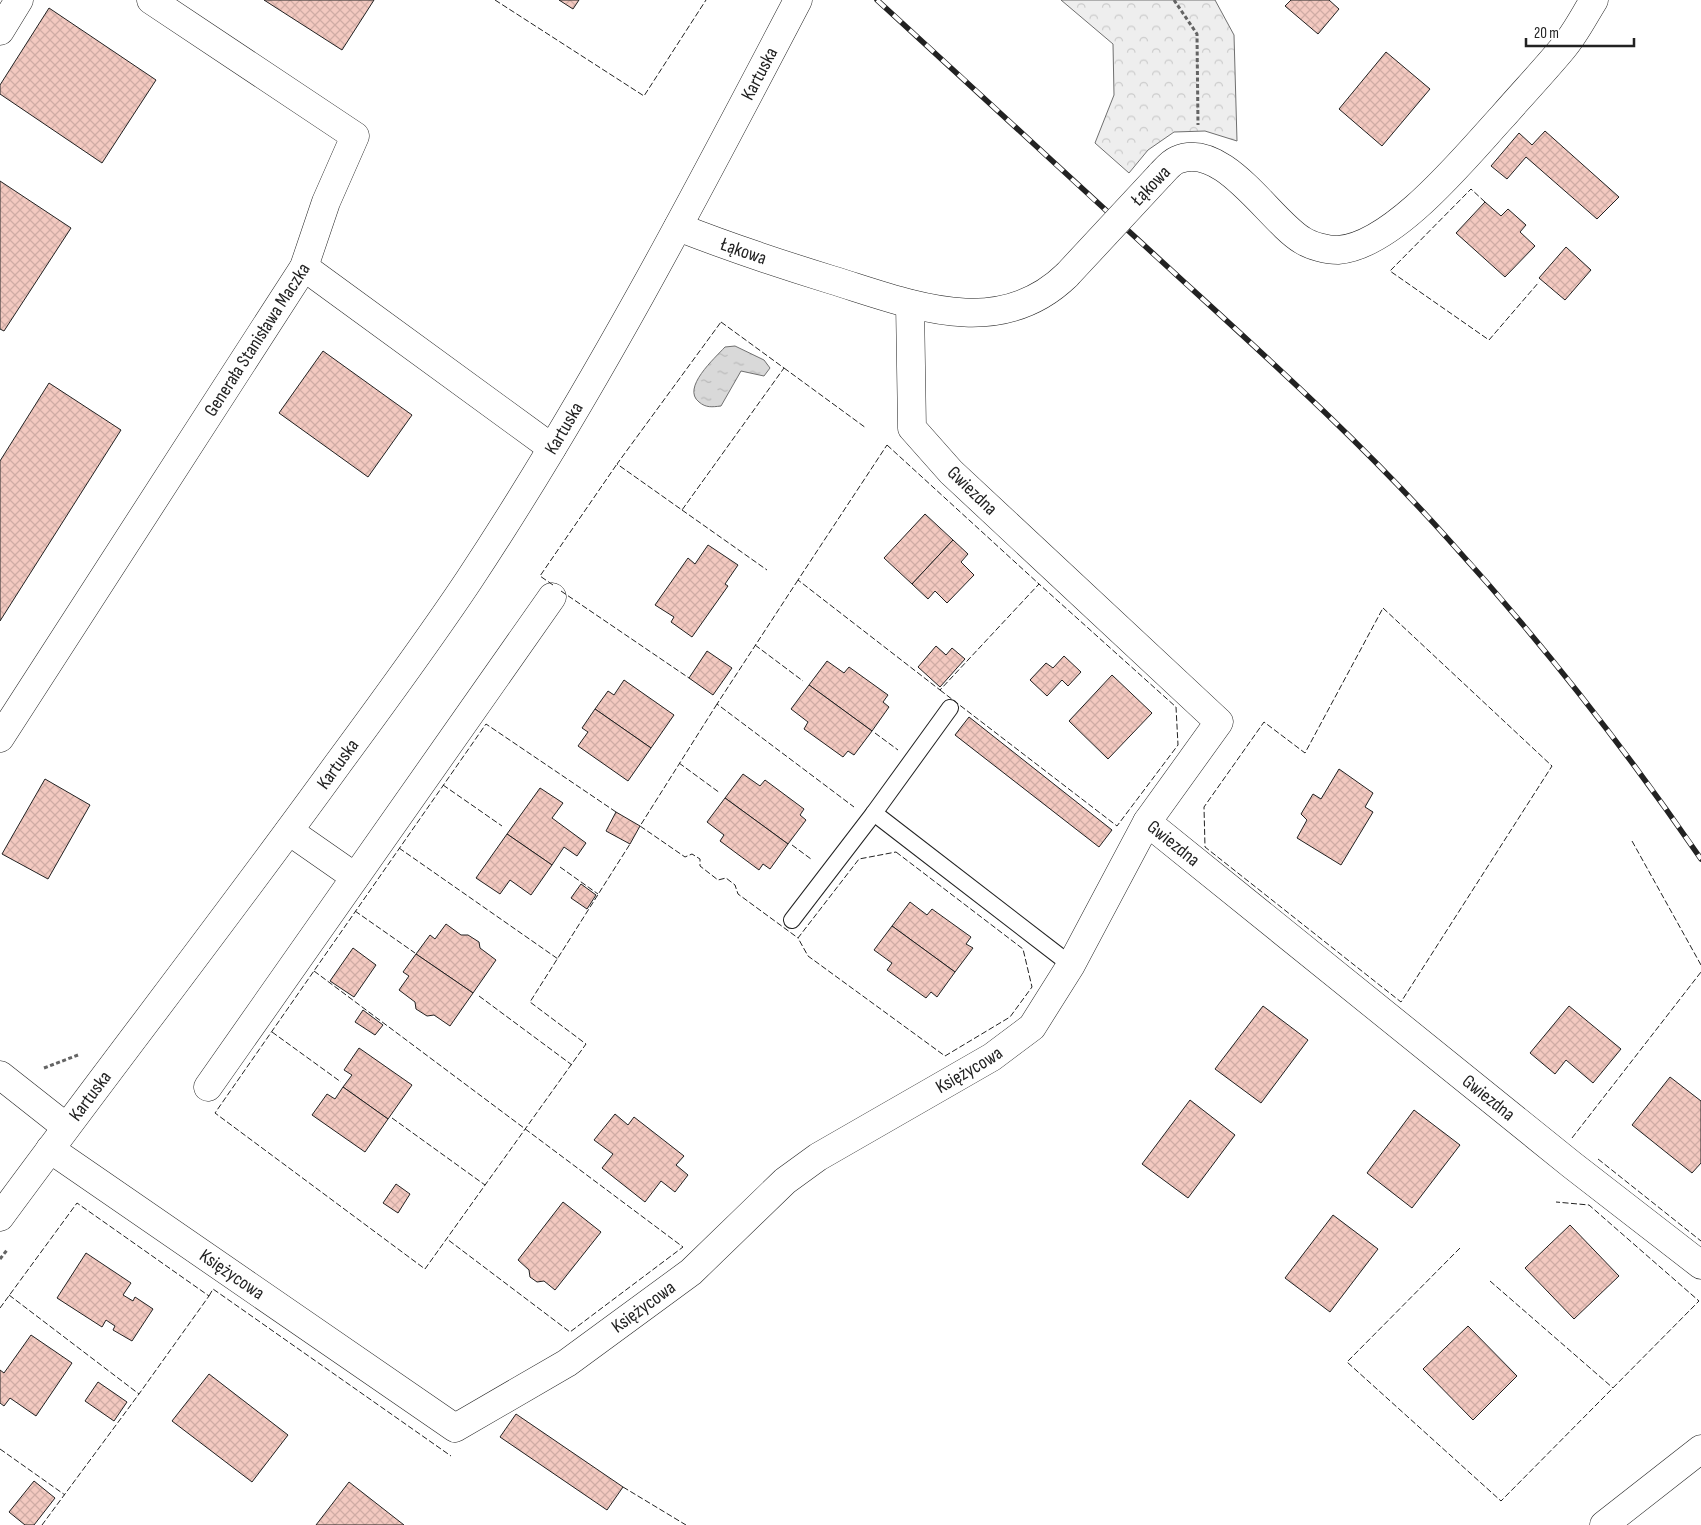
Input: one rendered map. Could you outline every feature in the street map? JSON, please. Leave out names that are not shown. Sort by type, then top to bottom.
[{"type":"street","points":[[0,30],[19,0]]},
{"type":"street","name":"Generała Stanisława Maczka","points":[[0,738],[304,267],[326,202],[355,136],[151,0]]},
{"type":"street","name":"Kartuska","points":[[0,1217],[289,832],[468,581],[552,448],[678,227],[798,0]]},
{"type":"street","name":"Łąkowa","points":[[678,227],[776,263],[910,304],[962,312],[996,310],[1028,303],[1044,294],[1067,275],[1176,160],[1198,158],[1214,162],[1230,172],[1302,240],[1319,247],[1338,250],[1358,245],[1399,222],[1416,208],[1459,164],[1564,47],[1594,0]]},
{"type":"street","points":[[304,267],[552,448]]},
{"type":"street","name":"Gwiezdna","points":[[910,304],[912,428],[951,472],[1219,722],[1147,822],[1701,1266]]},
{"type":"street","points":[[208,1088],[552,597]]},
{"type":"street","name":"Księżycowa","points":[[50,1149],[455,1428],[566,1363],[691,1272],[785,1181],[818,1157],[992,1057],[1032,1027],[1071,965],[1147,822]]},
{"type":"street","points":[[289,832],[355,877]]},
{"type":"street","points":[[9,1082],[66,1127]]},
{"type":"street","points":[[1619,1521],[1701,1449]]},
{"type":"lane","points":[[792,920],[874,813],[950,708]]},
{"type":"lane","points":[[874,813],[1071,965]]},
{"type":"path","points":[[1174,0],[1197,34],[1198,158]]},
{"type":"path","points":[[9,1082],[79,1055]]},
{"type":"green space","points":[[1061,0],[1215,0],[1234,35],[1237,141],[1205,131],[1174,132],[1148,150],[1129,173],[1095,143],[1114,95],[1113,44]]},
{"type":"water","points":[[735,346],[764,360],[770,368],[764,376],[741,371],[721,406],[709,407],[702,404],[695,396],[694,389],[697,381],[725,347]]},
{"type":"building","points":[[264,0],[374,0],[342,50]]},
{"type":"building","points":[[559,0],[579,0],[573,9]]},
{"type":"building","points":[[1291,0],[1329,0],[1339,9],[1318,34],[1285,6]]},
{"type":"building","points":[[49,8],[156,80],[102,163],[0,94],[0,85]]},
{"type":"building","points":[[1386,52],[1430,89],[1382,146],[1339,109]]},
{"type":"building","points":[[1545,131],[1619,197],[1597,219],[1526,157],[1507,179],[1491,166],[1519,133],[1532,145]]},
{"type":"building","points":[[0,181],[71,228],[4,331],[0,329]]},
{"type":"building","points":[[1485,202],[1501,216],[1508,209],[1526,225],[1520,232],[1535,246],[1505,277],[1456,233]]},
{"type":"building","points":[[1566,247],[1591,270],[1565,300],[1539,278]]},
{"type":"building","points":[[323,351],[412,415],[368,477],[279,413]]},
{"type":"building","points":[[49,383],[121,430],[0,621],[0,461]]},
{"type":"building","points":[[925,514],[953,540],[912,584],[884,558]]},
{"type":"building","points":[[953,540],[968,554],[961,562],[974,575],[947,603],[935,591],[928,599],[912,584]]},
{"type":"building","points":[[708,545],[738,565],[725,584],[728,586],[692,637],[671,622],[674,617],[655,605],[688,558],[695,564]]},
{"type":"building","points":[[936,646],[946,655],[952,648],[965,659],[940,687],[918,667]]},
{"type":"building","points":[[707,651],[732,668],[713,695],[689,678]]},
{"type":"building","points":[[1064,656],[1081,672],[1068,686],[1062,680],[1047,696],[1030,680],[1046,663],[1053,668]]},
{"type":"building","points":[[827,661],[844,673],[849,667],[888,695],[883,702],[889,707],[872,731],[809,685]]},
{"type":"building","points":[[1112,675],[1152,713],[1108,759],[1069,721]]},
{"type":"building","points":[[624,680],[674,715],[651,748],[595,709],[608,691],[614,695]]},
{"type":"building","points":[[809,685],[872,731],[854,755],[848,751],[843,757],[804,729],[808,722],[791,709]]},
{"type":"building","points":[[595,709],[651,748],[628,781],[578,746],[588,732],[582,728]]},
{"type":"building","points":[[969,717],[1112,830],[1099,847],[955,735]]},
{"type":"building","points":[[1339,769],[1373,793],[1365,807],[1373,812],[1341,865],[1297,838],[1307,820],[1301,814],[1313,794],[1321,799]]},
{"type":"building","points":[[743,774],[760,786],[765,780],[804,809],[800,815],[806,820],[788,844],[725,798]]},
{"type":"building","points":[[45,779],[90,805],[48,879],[2,854]]},
{"type":"building","points":[[540,788],[563,803],[552,818],[586,843],[577,856],[564,847],[552,865],[507,834]]},
{"type":"building","points":[[725,798],[788,844],[770,869],[763,864],[759,870],[720,841],[724,835],[707,822]]},
{"type":"building","points":[[616,812],[640,826],[630,844],[606,831]]},
{"type":"building","points":[[507,834],[552,865],[531,895],[510,880],[500,894],[476,878]]},
{"type":"building","points":[[581,884],[596,895],[587,909],[571,898]]},
{"type":"building","points":[[910,902],[927,915],[932,909],[971,937],[966,944],[973,948],[955,972],[892,926]]},
{"type":"building","points":[[446,924],[461,935],[468,935],[479,942],[480,948],[496,960],[473,993],[416,954],[430,935],[435,939]]},
{"type":"building","points":[[892,926],[955,972],[937,997],[931,992],[926,998],[887,970],[892,963],[874,950]]},
{"type":"building","points":[[353,948],[376,965],[354,997],[330,981]]},
{"type":"building","points":[[416,954],[473,993],[450,1026],[434,1015],[427,1016],[416,1009],[415,1002],[399,990],[409,976],[403,972]]},
{"type":"building","points":[[1263,1006],[1308,1040],[1261,1103],[1215,1069]]},
{"type":"building","points":[[1569,1006],[1621,1049],[1593,1083],[1566,1060],[1555,1074],[1530,1053]]},
{"type":"building","points":[[363,1010],[383,1025],[375,1035],[355,1022]]},
{"type":"building","points":[[359,1048],[412,1085],[388,1119],[343,1087],[352,1075],[344,1070]]},
{"type":"building","points":[[1670,1077],[1701,1101],[1701,1163],[1692,1173],[1632,1125]]},
{"type":"building","points":[[343,1087],[388,1119],[365,1152],[312,1115],[327,1094],[335,1099]]},
{"type":"building","points":[[1190,1100],[1235,1135],[1188,1198],[1142,1164]]},
{"type":"building","points":[[1414,1110],[1460,1145],[1412,1208],[1367,1173]]},
{"type":"building","points":[[615,1114],[628,1125],[634,1117],[684,1156],[676,1165],[688,1175],[675,1192],[661,1181],[645,1202],[602,1168],[613,1154],[594,1140]]},
{"type":"building","points":[[396,1184],[410,1194],[398,1213],[383,1203]]},
{"type":"building","points":[[563,1202],[601,1232],[555,1290],[544,1281],[537,1282],[530,1277],[529,1270],[518,1260]]},
{"type":"building","points":[[1333,1215],[1378,1249],[1330,1312],[1285,1278]]},
{"type":"building","points":[[1570,1225],[1619,1276],[1574,1319],[1525,1268]]},
{"type":"building","points":[[86,1253],[131,1283],[123,1295],[133,1301],[135,1297],[153,1309],[132,1341],[113,1330],[115,1326],[106,1320],[102,1327],[57,1298]]},
{"type":"building","points":[[1468,1326],[1517,1376],[1473,1420],[1423,1369]]},
{"type":"building","points":[[31,1335],[72,1363],[36,1416],[10,1398],[4,1406],[0,1403],[0,1370],[4,1373]]},
{"type":"building","points":[[209,1374],[288,1435],[252,1482],[172,1421]]},
{"type":"building","points":[[98,1382],[127,1402],[114,1421],[85,1401]]},
{"type":"building","points":[[516,1414],[623,1487],[607,1510],[500,1437]]},
{"type":"building","points":[[34,1481],[55,1498],[34,1525],[25,1525],[9,1512]]},
{"type":"building","points":[[349,1482],[404,1525],[316,1525]]},
{"type":"railway","points":[[877,0],[1285,374],[1385,471],[1482,577],[1548,655],[1642,776],[1701,859]]},
{"type":"fence","points":[[495,0],[644,96],[706,0]]},
{"type":"fence","points":[[1485,202],[1471,189],[1390,271],[1489,340],[1539,282]]},
{"type":"fence","points":[[721,322],[784,368],[682,510],[617,464],[721,322]]},
{"type":"fence","points":[[784,368],[866,428]]},
{"type":"fence","points":[[887,445],[1039,584],[940,690],[798,580],[887,445]]},
{"type":"fence","points":[[553,585],[540,576],[617,464]]},
{"type":"fence","points":[[682,510],[767,570]]},
{"type":"fence","points":[[798,580],[717,704],[854,807]]},
{"type":"fence","points":[[940,690],[1117,826],[1178,745],[1176,707],[1039,584]]},
{"type":"fence","points":[[561,591],[689,678]]},
{"type":"fence","points":[[1383,608],[1552,766],[1401,1002],[1205,847],[1204,807],[1264,722],[1305,753],[1383,608]]},
{"type":"fence","points":[[755,645],[803,681]]},
{"type":"fence","points":[[717,704],[640,826],[685,857],[692,854],[700,859],[700,866],[718,880],[726,878],[735,885],[738,894],[798,938]]},
{"type":"fence","points":[[616,812],[486,724],[215,1113],[425,1269],[586,1044],[530,1002],[630,844]]},
{"type":"fence","points":[[875,733],[898,750]]},
{"type":"fence","points":[[679,763],[720,793]]},
{"type":"fence","points":[[443,785],[502,826]]},
{"type":"fence","points":[[1632,841],[1701,965]]},
{"type":"fence","points":[[792,845],[811,859]]},
{"type":"fence","points":[[399,848],[558,959]]},
{"type":"fence","points":[[896,852],[1023,949],[1032,987],[1010,1017],[945,1056],[808,956],[798,938],[859,859],[896,852]]},
{"type":"fence","points":[[560,867],[598,894]]},
{"type":"fence","points":[[355,911],[415,953]]},
{"type":"fence","points":[[314,971],[683,1247],[570,1332],[447,1239]]},
{"type":"fence","points":[[1572,1138],[1701,972]]},
{"type":"fence","points":[[479,996],[572,1065]]},
{"type":"fence","points":[[272,1032],[341,1082]]},
{"type":"fence","points":[[392,1118],[485,1185]]},
{"type":"fence","points":[[1598,1159],[1701,1241]]},
{"type":"fence","points":[[1460,1248],[1347,1362],[1501,1501],[1699,1301],[1589,1205],[1556,1202]]},
{"type":"fence","points":[[0,1308],[77,1203],[209,1296],[42,1525]]},
{"type":"fence","points":[[1490,1281],[1613,1388]]},
{"type":"fence","points":[[209,1296],[213,1289],[451,1456]]},
{"type":"fence","points":[[9,1295],[139,1394]]},
{"type":"fence","points":[[0,1449],[65,1495]]},
{"type":"fence","points":[[623,1487],[686,1525]]}]
